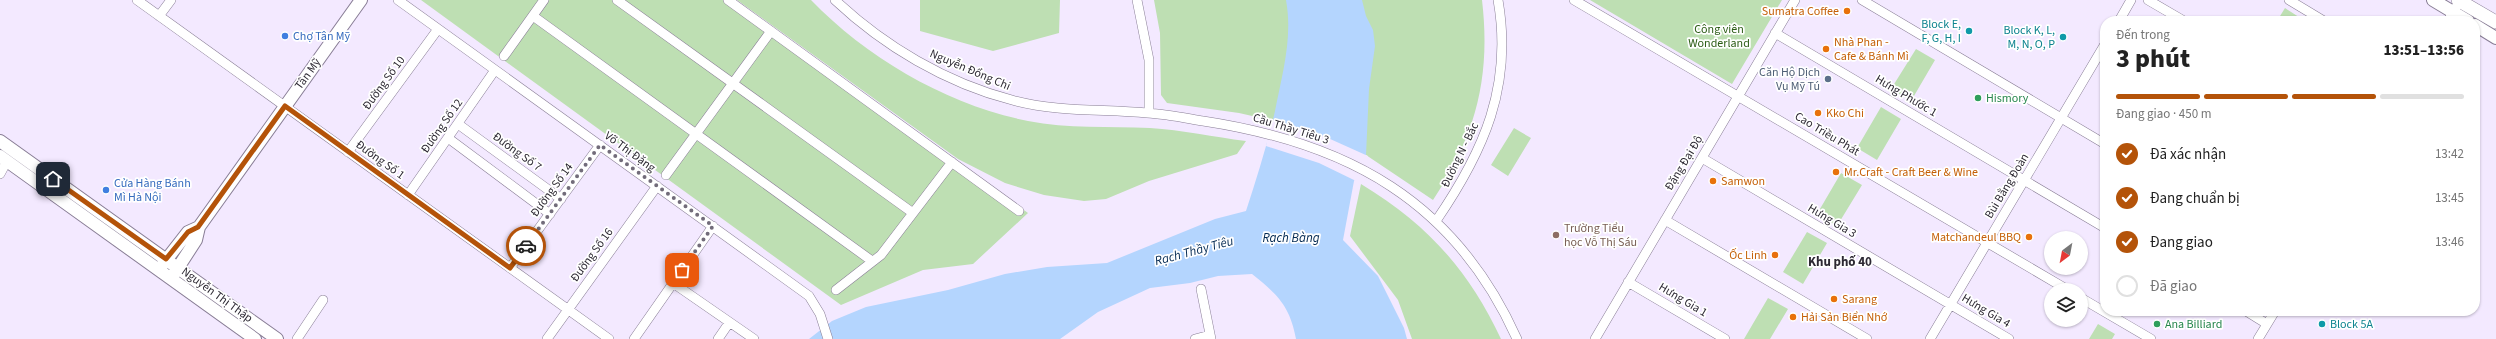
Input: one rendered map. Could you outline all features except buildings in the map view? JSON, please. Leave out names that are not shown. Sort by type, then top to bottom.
[{"type":"highway","points":[[2456,7],[2496,22]]},
{"type":"main road","name":"Tân Mỹ","points":[[172,277],[196,240],[198,227],[361,0]]},
{"type":"main road","points":[[2433,0],[2456,7],[2464,16]]},
{"type":"main road","points":[[2480,28],[2496,38]]},
{"type":"main road","name":"Nguyễn Thị Thập","points":[[0,141],[163,264],[172,277],[202,293],[277,339]]},
{"type":"main road","name":"Nguyễn Thị Thập","points":[[4,159],[163,264],[179,267],[202,293],[255,339]]},
{"type":"main road","name":"Tân Mỹ","points":[[163,264],[188,232],[198,227]]},
{"type":"street","name":"Đường Số 1","points":[[137,0],[609,339]]},
{"type":"street","points":[[159,16],[171,0]]},
{"type":"street","name":"Võ Thị Đặng","points":[[398,0],[809,296],[820,314],[828,339]]},
{"type":"street","points":[[504,56],[544,0]]},
{"type":"street","points":[[617,0],[913,213]]},
{"type":"street","points":[[728,0],[1019,211]]},
{"type":"street","name":"Nguyễn Đổng Chi","points":[[835,0],[868,29],[894,47],[928,66],[990,94],[1013,101],[1065,109],[1149,113],[1211,122]]},
{"type":"street","points":[[1137,0],[1149,60],[1149,113]]},
{"type":"street","name":"Đường N - Bắc","points":[[1436,220],[1472,163],[1484,138],[1493,110],[1500,83],[1503,56],[1498,0]]},
{"type":"street","name":"Cao Triều Phát","points":[[1574,0],[2056,283]]},
{"type":"street","name":"Đặng Đại Độ","points":[[1595,339],[1795,0]]},
{"type":"street","points":[[1862,0],[2100,141]]},
{"type":"street","points":[[2122,16],[2131,0]]},
{"type":"street","points":[[2148,0],[2175,16]]},
{"type":"street","points":[[2289,0],[2316,16]]},
{"type":"street","points":[[533,16],[872,261]]},
{"type":"street","name":"Đường Số 10","points":[[348,152],[438,29]]},
{"type":"street","points":[[666,175],[771,31]]},
{"type":"street","name":"Hưng Phước 1","points":[[1775,33],[2100,225]]},
{"type":"street","name":"Bùi Bằng Đoàn","points":[[1930,339],[2062,118],[2100,60]]},
{"type":"street","name":"Đường Số 12","points":[[408,195],[496,70]]},
{"type":"street","name":"Cầu Thầy Tiêu 3","points":[[1211,122],[1266,132],[1322,149],[1363,169],[1402,194],[1436,220]]},
{"type":"street","name":"Đường Số 7","points":[[458,124],[561,199]]},
{"type":"street","points":[[448,138],[550,214]]},
{"type":"street","name":"Đường Số 14","points":[[510,268],[600,145]]},
{"type":"street","name":"Hưng Gia 3","points":[[1702,158],[1950,304]]},
{"type":"street","points":[[0,174],[4,159]]},
{"type":"street","points":[[836,290],[881,255],[952,162]]},
{"type":"street","name":"Đường Số 16","points":[[547,339],[657,186]]},
{"type":"street","points":[[1436,220],[1472,260],[1491,288],[1517,339]]},
{"type":"street","points":[[1665,220],[1867,339]]},
{"type":"street","points":[[634,339],[713,226]]},
{"type":"street","name":"Hưng Gia 1","points":[[1628,282],[1725,339]]},
{"type":"street","points":[[673,283],[754,339]]},
{"type":"street","points":[[1195,339],[1211,337],[1201,289]]},
{"type":"street","points":[[297,339],[323,300]]},
{"type":"street","points":[[2088,302],[2100,309]]},
{"type":"street","name":"Hưng Gia 4","points":[[1950,304],[2009,339]]},
{"type":"street","points":[[2111,316],[2150,339]]},
{"type":"street","points":[[2254,316],[2268,324]]},
{"type":"street","points":[[2258,339],[2272,316]]},
{"type":"street","points":[[718,339],[729,323]]},
{"type":"green space","points":[[421,0],[735,0],[1028,213],[973,264],[923,270],[841,305]]},
{"type":"green space","points":[[737,0],[811,0],[858,42],[911,77],[968,104],[998,114],[1043,124],[1162,129],[1246,141],[1237,154],[1149,181],[1106,199],[1084,201],[1044,195],[1005,183],[958,159]]},
{"type":"green space","points":[[920,0],[1060,0],[1059,33],[993,51],[920,31]]},
{"type":"green space","points":[[1154,0],[1295,0],[1292,125],[1239,113],[1167,103],[1161,95],[1160,33]]},
{"type":"green space","points":[[1331,0],[1482,0],[1484,55],[1482,80],[1477,104],[1470,128],[1460,152],[1448,176],[1433,200],[1366,155]]},
{"type":"green space","name":"Công viên Wonderland","points":[[1590,0],[1782,0],[1732,84]]},
{"type":"green space","points":[[2285,8],[2297,16],[2280,16]]},
{"type":"green space","points":[[1916,49],[1935,60],[1911,101],[1891,89]]},
{"type":"green space","points":[[1881,107],[1901,119],[1877,160],[1857,148]]},
{"type":"green space","points":[[1514,128],[1531,138],[1508,176],[1491,165]]},
{"type":"green space","points":[[1841,173],[1862,185],[1837,226],[1817,214]]},
{"type":"green space","points":[[1361,184],[1385,199],[1406,215],[1426,232],[1443,250],[1460,270],[1474,291],[1501,339],[1412,339],[1398,300],[1350,236]]},
{"type":"green space","points":[[1807,232],[1827,243],[1803,284],[1783,272]]},
{"type":"green space","points":[[1768,298],[1788,309],[1770,339],[1744,339]]},
{"type":"green space","points":[[2098,324],[2115,334],[2112,339],[2089,339]]},
{"type":"water","name":"Rạch Bàng","points":[[1286,0],[1362,0],[1366,16],[1373,30],[1375,46],[1369,89],[1366,155],[1354,181],[1343,240],[1378,276],[1404,328],[1407,339],[1296,339],[1286,309],[1269,288],[1252,274],[1218,276],[1190,283],[1150,288],[1098,312],[1060,339],[809,339],[832,321],[866,307],[948,290],[1005,274],[1047,267],[1107,263],[1215,219],[1246,211],[1269,137],[1286,56],[1288,14]]},
{"type":"pier","points":[[1271,119],[1319,134],[1368,156],[1356,181],[1319,163],[1266,146]]},
{"type":"way so far","points":[[526,246],[600,145],[713,226],[682,270]]},
{"type":"place","name":"Sumatra Coffee","points":[[1847,11]]},
{"type":"place","name":"Block E, F, G, H, I","points":[[1969,31]]},
{"type":"place","name":"Chợ Tân Mỹ","points":[[285,36]]},
{"type":"place","name":"Block K, L, M, N, O, P","points":[[2063,37]]},
{"type":"place","name":"Nhà Phan - Cafe & Bánh Mì","points":[[1826,49]]},
{"type":"place","name":"Căn Hộ Dịch Vụ Mỹ Tú","points":[[1828,79]]},
{"type":"place","name":"Hismory","points":[[1978,98]]},
{"type":"place","name":"Kko Chi","points":[[1818,113]]},
{"type":"place","name":"Mr.Craft - Craft Beer & Wine","points":[[1836,172]]},
{"type":"place","name":"Samwon","points":[[1713,181]]},
{"type":"place","name":"Cửa Hàng Bánh Mì Hà Nội","points":[[106,190]]},
{"type":"place","name":"Trường Tiểu học Vỗ Thị Sáu","points":[[1556,235]]},
{"type":"place","name":"Matchandeul BBQ","points":[[2029,237]]},
{"type":"place","name":"Ốc Linh","points":[[1775,255]]},
{"type":"place","name":"Sarang","points":[[1834,299]]},
{"type":"place","name":"Hải Sản Biển Nhớ","points":[[1793,317]]},
{"type":"place","name":"Ana Billiard","points":[[2157,324]]},
{"type":"place","name":"Block 5A","points":[[2322,324]]},
{"type":"district","name":"Khu phố 40","points":[[1840,262]]},
{"type":"route","points":[[53,179],[166,259],[174,252],[188,232],[198,227],[285,106],[510,268],[526,246]]},
{"type":"water label","name":"Rạch Thầy Tiêu","points":[[1194,251]]}]
